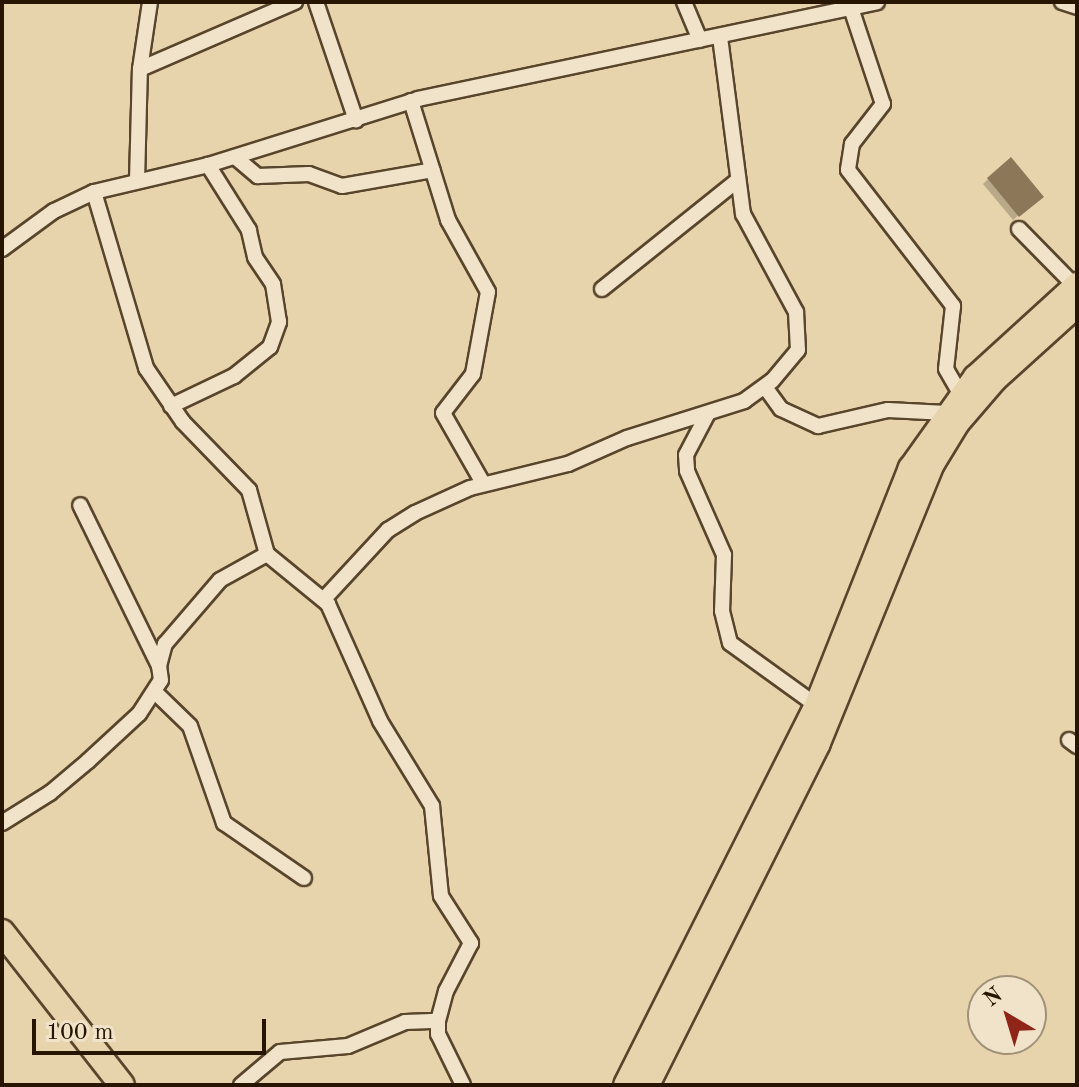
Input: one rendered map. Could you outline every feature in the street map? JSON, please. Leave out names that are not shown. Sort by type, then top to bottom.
[{"type":"highway","points":[[2,932],[122,1085]]},
{"type":"main road","points":[[625,1085],[816,705],[910,468],[954,404],[1076,292]]},
{"type":"main road","points":[[648,1085],[819,743],[933,464],[958,423],[1076,292]]},
{"type":"street","points":[[137,181],[140,69],[150,2]]},
{"type":"street","points":[[140,69],[295,2]]},
{"type":"street","points":[[316,2],[356,120]]},
{"type":"street","points":[[684,2],[700,40]]},
{"type":"street","points":[[2,249],[54,211],[94,192],[208,165],[411,101],[720,36],[832,7],[851,8],[877,2]]},
{"type":"street","points":[[1062,2],[1077,7]]},
{"type":"street","points":[[765,387],[781,409],[818,426],[888,410],[954,404],[946,369],[953,306],[848,170],[852,144],[883,104],[851,8]]},
{"type":"street","points":[[324,599],[388,530],[483,483],[568,464],[627,438],[744,401],[765,387],[798,350],[800,327],[743,214],[720,36]]},
{"type":"street","points":[[411,101],[448,220],[488,292],[473,374],[443,413],[483,483]]},
{"type":"street","points":[[235,157],[258,176],[309,174],[342,186],[433,170]]},
{"type":"street","points":[[171,406],[234,376],[270,347],[279,322],[273,284],[255,257],[249,230],[208,165]]},
{"type":"street","points":[[602,289],[738,180]]},
{"type":"street","points":[[94,192],[146,368],[171,406],[249,490],[267,554],[324,599],[380,721],[432,806],[441,896],[471,943],[446,991],[438,1021],[438,1034],[463,1085]]},
{"type":"street","points":[[1019,229],[1076,292]]},
{"type":"street","points":[[707,415],[686,455],[687,471],[724,555],[722,611],[730,643],[816,705]]},
{"type":"street","points":[[80,505],[159,666]]},
{"type":"street","points":[[2,823],[60,785],[156,693],[165,644],[220,580],[267,554]]},
{"type":"street","points":[[156,693],[197,739],[224,823],[304,878]]},
{"type":"street","points":[[241,1085],[280,1052],[348,1046],[405,1022],[438,1021]]},
{"type":"building","points":[[1011,157],[1044,197],[1019,217],[987,178]]}]
